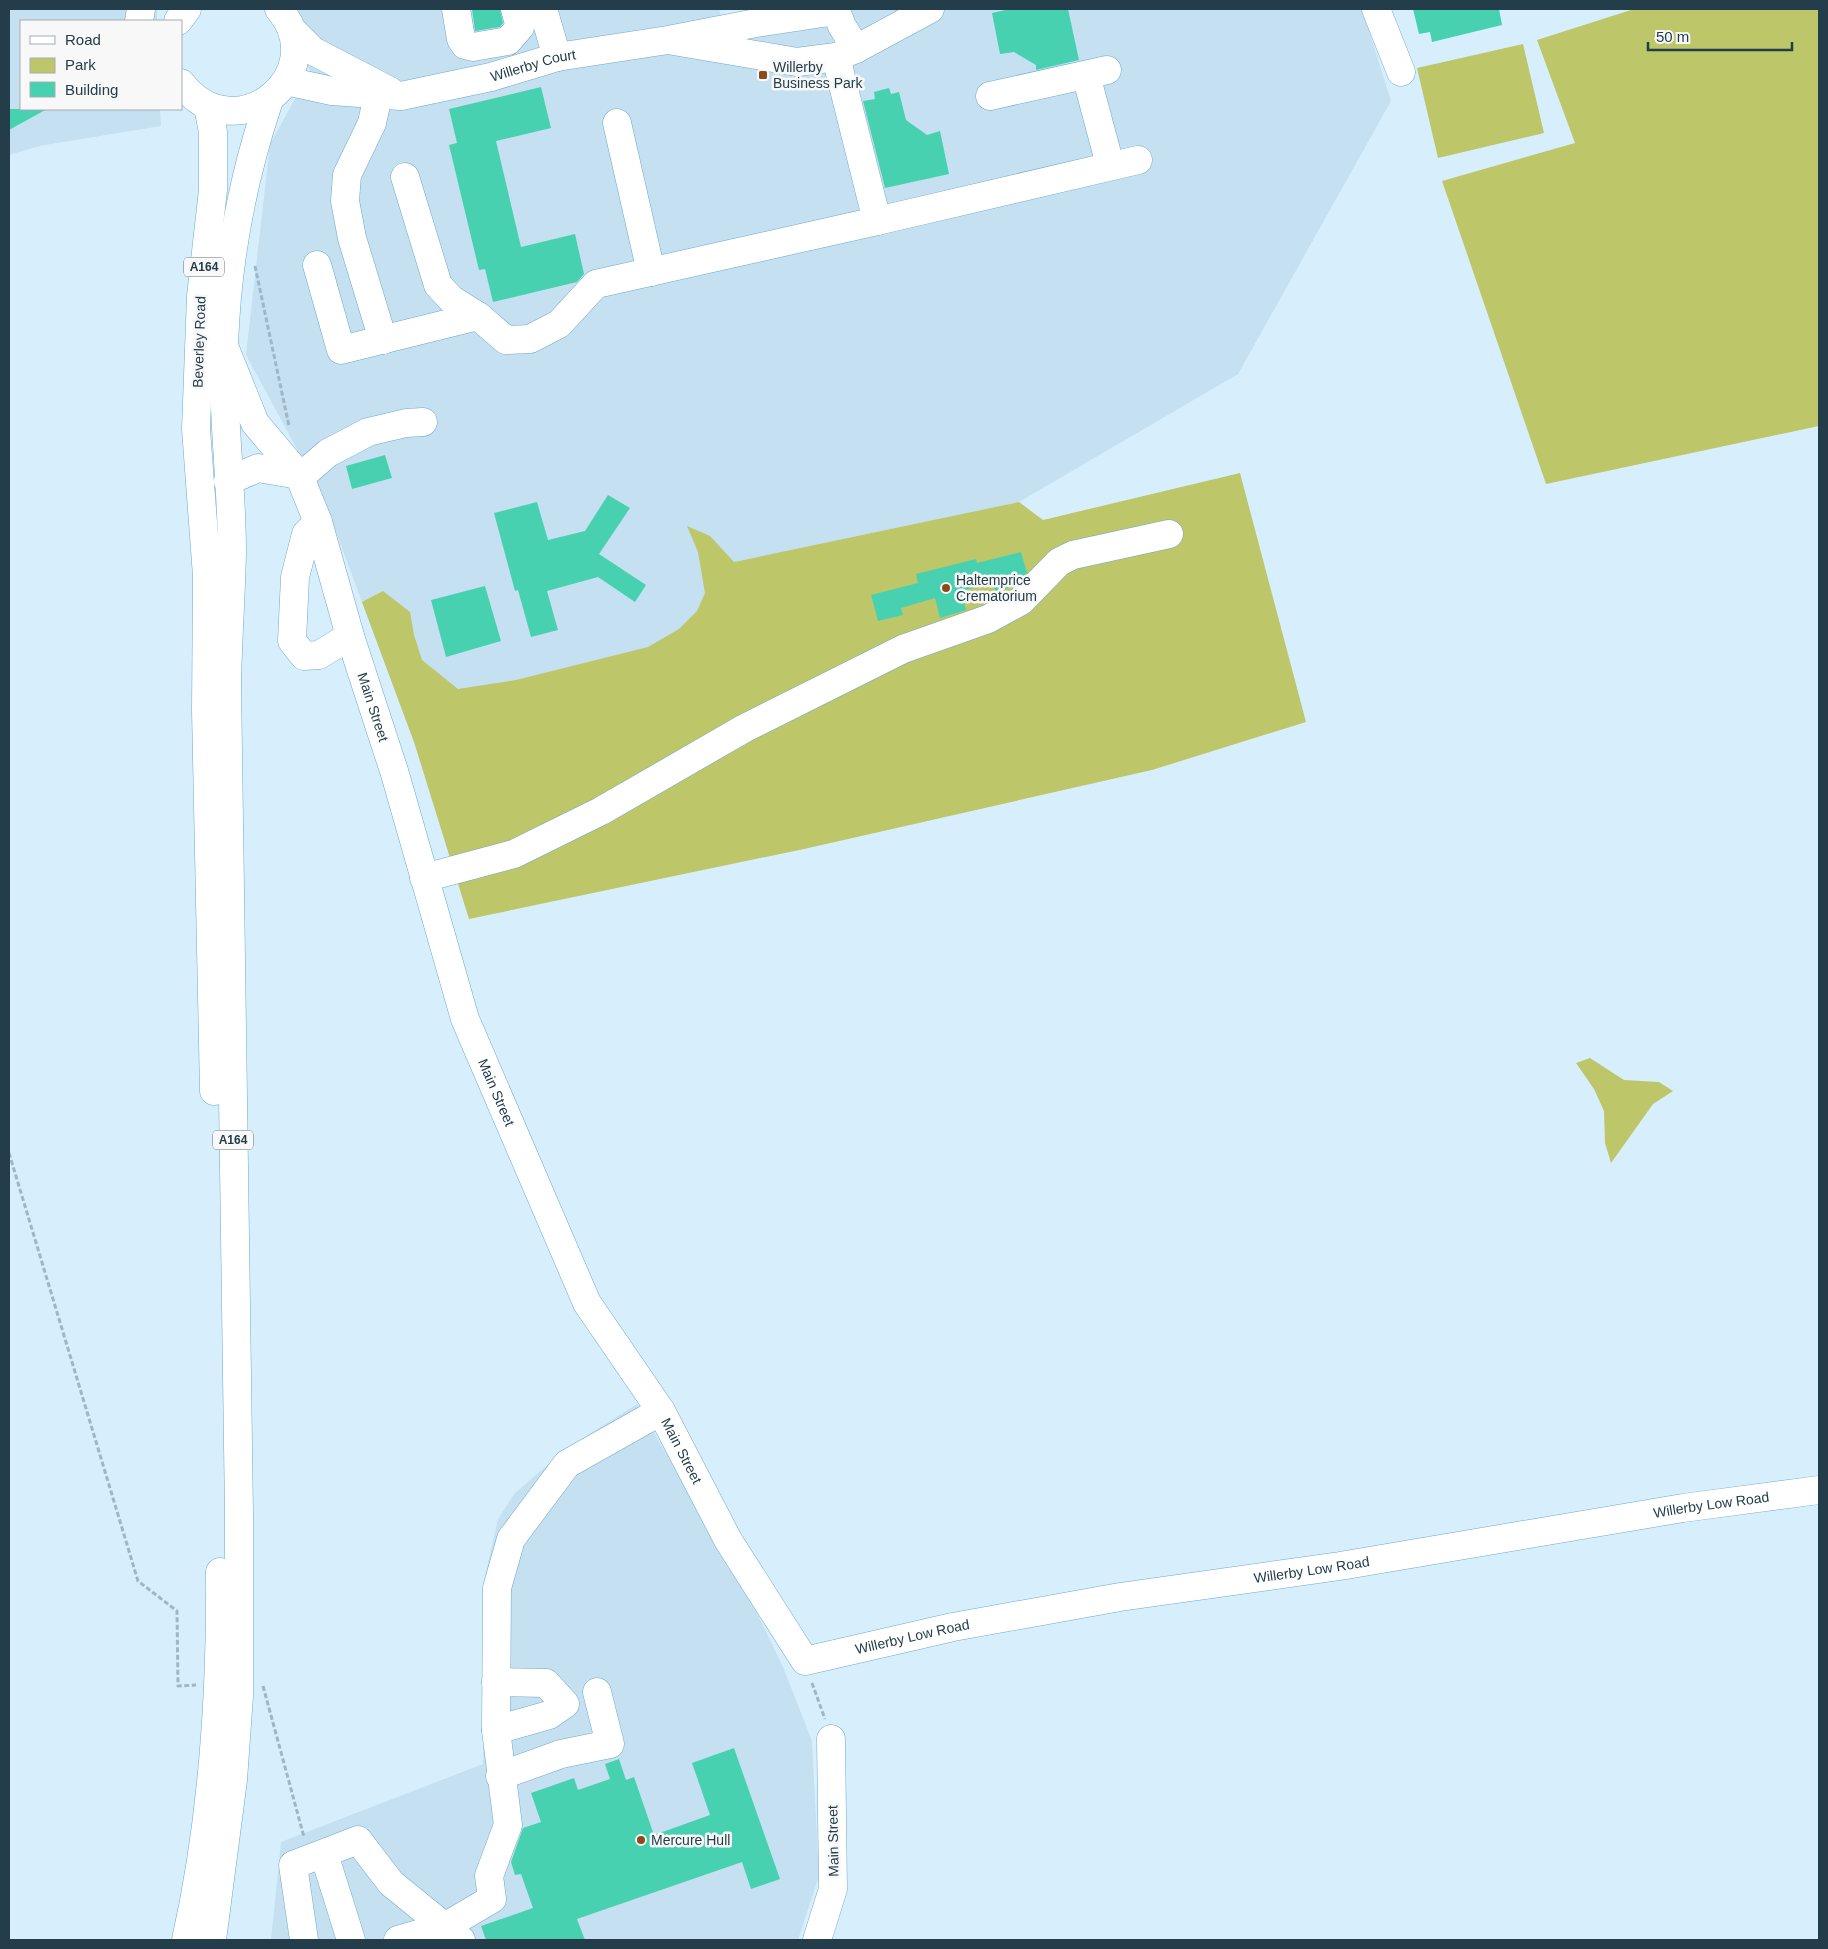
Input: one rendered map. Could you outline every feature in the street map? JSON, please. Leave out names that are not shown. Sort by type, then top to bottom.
[{"type":"main road","points":[[456,9],[461,39],[465,45],[473,48],[508,41],[520,27],[515,9]]},
{"type":"main road","points":[[544,9],[556,57]]},
{"type":"main road","points":[[877,221],[846,53],[930,9]]},
{"type":"main road","points":[[1376,9],[1401,72]]},
{"type":"main road","name":"Willerby Court","points":[[278,91],[332,91],[389,96],[491,77],[556,57],[668,40],[738,17],[840,10],[846,53],[797,62],[668,40]]},
{"type":"main road","points":[[286,19],[313,51],[389,96],[372,123],[346,175],[345,202],[352,238],[383,340]]},
{"type":"main road","name":"A164","points":[[278,91],[293,65],[295,48],[286,19]]},
{"type":"main road","points":[[990,96],[1097,72],[1110,165]]},
{"type":"main road","points":[[182,84],[190,95],[208,106],[228,111],[249,109],[278,91]]},
{"type":"main road","name":"Beverley Road","points":[[224,346],[229,263],[239,210],[253,146],[278,91]]},
{"type":"main road","name":"Beverley Road","points":[[208,106],[213,132],[213,190],[201,296],[196,429],[208,576],[206,739],[219,1356],[220,1587],[218,1684]]},
{"type":"main road","points":[[617,123],[650,272]]},
{"type":"main road","points":[[405,178],[438,285],[451,300],[478,316],[506,340],[530,339],[559,324],[596,284],[1138,160]]},
{"type":"main road","points":[[317,265],[341,350],[478,316]]},
{"type":"main road","name":"A164","points":[[213,1936],[233,1780],[239,1696],[239,1514],[227,692],[232,552],[224,346]]},
{"type":"main road","name":"Main Street","points":[[224,346],[255,423],[299,475],[318,522],[350,636],[395,774],[465,1019],[587,1303],[661,1411],[728,1540],[805,1661]]},
{"type":"main road","points":[[228,481],[258,468],[299,475],[306,472],[328,453],[368,432],[406,423],[423,422]]},
{"type":"main road","points":[[318,522],[306,534],[295,577],[292,641],[304,656],[319,654],[350,636]]},
{"type":"main road","points":[[424,878],[514,854],[601,811],[745,728],[903,649],[988,619],[1021,600],[1059,562],[1073,555],[1169,534]]},
{"type":"main road","points":[[398,1940],[454,1933],[492,1899],[489,1876],[508,1825],[500,1776],[496,1730],[496,1682],[497,1588],[511,1539],[567,1464],[661,1411]]},
{"type":"main road","name":"Willerby Low Road","points":[[805,1661],[953,1627],[1120,1597],[1340,1566],[1683,1508],[1819,1490]]},
{"type":"main road","points":[[496,1682],[546,1683],[565,1704],[549,1715],[496,1730]]},
{"type":"main road","name":"A164","points":[[186,1940],[195,1898],[209,1802],[218,1684]]},
{"type":"main road","points":[[500,1776],[561,1754],[610,1744],[597,1692]]},
{"type":"main road","points":[[549,1715],[561,1754]]},
{"type":"main road","name":"Main Street","points":[[816,1940],[833,1889],[831,1739]]},
{"type":"main road","points":[[304,1940],[293,1865],[358,1840],[391,1883],[454,1933]]},
{"type":"main road","points":[[317,1856],[352,1940]]},
{"type":"path","points":[[254,257],[289,428]]},
{"type":"path","points":[[9,1153],[138,1581],[177,1610],[178,1686],[218,1684]]},
{"type":"path","points":[[805,1661],[831,1739]]},
{"type":"path","points":[[262,1681],[317,1856]]},
{"type":"shaded area","points":[[9,9],[157,9],[157,20],[20,20],[20,110],[160,110],[161,126],[39,146],[9,155]]},
{"type":"shaded area","points":[[290,9],[719,9],[721,15],[766,9],[1362,9],[1391,101],[1238,374],[1019,502],[734,562],[742,610],[414,742],[323,497],[246,355],[270,144],[310,72]]},
{"type":"shaded area","points":[[637,1404],[742,1582],[783,1667],[812,1741],[819,1876],[798,1940],[271,1940],[281,1842],[483,1764],[483,1585],[498,1519],[515,1493],[566,1449]]},
{"type":"green space","points":[[1634,9],[1819,9],[1819,426],[1546,484],[1442,181],[1575,143],[1537,40]]},
{"type":"green space","points":[[1523,44],[1544,133],[1438,158],[1417,68]]},
{"type":"green space","points":[[1240,473],[1306,722],[1152,770],[804,849],[469,919],[414,742],[362,602],[383,591],[410,612],[414,635],[422,660],[458,689],[516,680],[648,647],[679,629],[697,611],[705,593],[698,552],[687,526],[710,536],[734,562],[1019,502],[1043,520]]},
{"type":"green space","points":[[1590,1058],[1624,1080],[1659,1082],[1673,1091],[1653,1104],[1611,1163],[1605,1143],[1604,1111],[1594,1089],[1576,1063]]},
{"type":"building","points":[[472,9],[500,9],[503,23],[500,27],[475,31]]},
{"type":"building","points":[[1010,9],[1068,9],[1079,60],[1036,70],[1036,65],[1014,52],[1000,54],[992,13]]},
{"type":"building","points":[[1413,9],[1499,9],[1502,25],[1432,42],[1430,32],[1419,34]]},
{"type":"building","points":[[541,87],[551,128],[496,141],[521,247],[575,234],[584,274],[577,282],[493,302],[485,269],[479,270],[449,145],[457,143],[449,109]]},
{"type":"building","points":[[889,88],[891,94],[899,92],[906,120],[927,135],[940,131],[949,174],[885,188],[863,101],[875,99],[874,92]]},
{"type":"building","points":[[9,109],[45,110],[9,130]]},
{"type":"building","points":[[385,455],[392,478],[352,489],[346,466]]},
{"type":"building","points":[[608,495],[630,508],[599,554],[646,585],[635,602],[598,577],[547,591],[558,630],[531,637],[518,590],[515,591],[494,513],[537,502],[548,540],[585,531]]},
{"type":"building","points":[[1021,552],[1027,573],[1013,587],[995,591],[993,583],[961,591],[966,610],[940,618],[935,598],[901,608],[903,615],[878,621],[871,595],[918,583],[916,574],[976,559],[977,563]]},
{"type":"building","points":[[485,586],[501,641],[446,657],[431,600]]},
{"type":"building","name":"Mercure Hull","points":[[734,1748],[780,1879],[751,1889],[742,1862],[577,1919],[585,1940],[486,1940],[481,1926],[533,1908],[521,1874],[515,1875],[511,1862],[523,1828],[541,1822],[531,1793],[574,1778],[578,1790],[610,1779],[605,1764],[619,1759],[626,1780],[634,1777],[654,1835],[710,1815],[692,1763]]},
{"type":"place","name":"Willerby Business Park","points":[[763,75]]},
{"type":"place","name":"Haltemprice Crematorium","points":[[946,588]]},
{"type":"place","name":"Mercure Hull","points":[[641,1840]]}]
